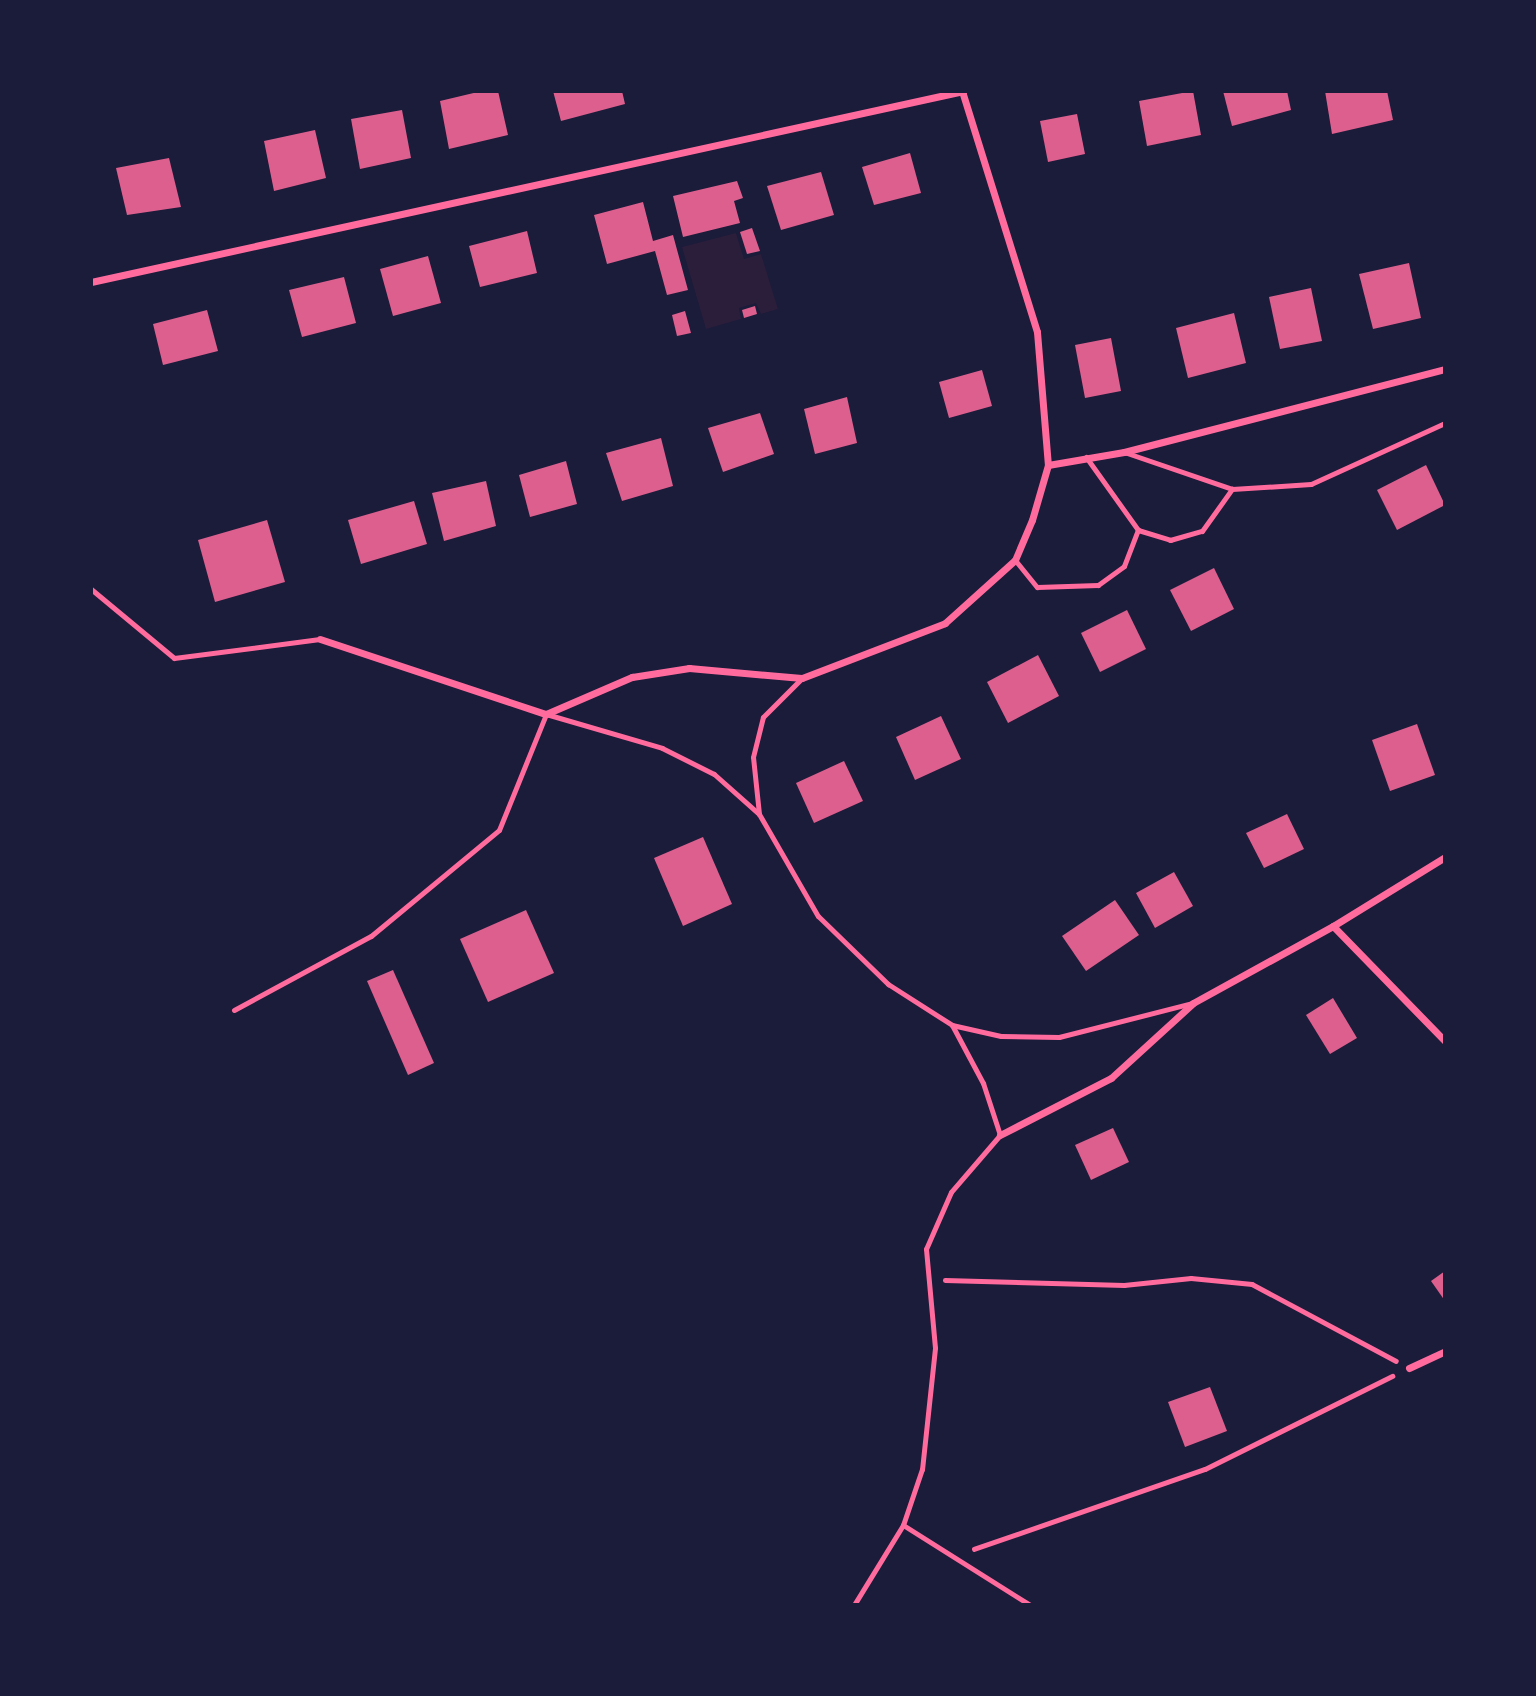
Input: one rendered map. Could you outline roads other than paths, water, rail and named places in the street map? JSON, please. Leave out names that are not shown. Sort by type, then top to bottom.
[{"type":"street","points":[[91,282],[962,91],[1037,332],[1048,466],[1032,520],[1015,560],[945,623],[802,678],[689,668],[632,677],[546,714],[320,639]]},
{"type":"street","points":[[1048,466],[1125,452],[1445,369]]},
{"type":"street","points":[[1000,1135],[1111,1078],[1192,1003],[1334,926],[1445,857]]},
{"type":"street","points":[[1334,926],[1445,1041]]},
{"type":"street","points":[[1409,1368],[1445,1351]]},
{"type":"lane","points":[[1125,452],[1232,489],[1311,484],[1445,423]]},
{"type":"lane","points":[[1086,457],[1138,530],[1170,540],[1202,531],[1232,489]]},
{"type":"lane","points":[[1015,560],[1037,587],[1098,584],[1125,566],[1138,530]]},
{"type":"lane","points":[[91,589],[174,658],[320,639]]},
{"type":"lane","points":[[759,814],[753,757],[763,717],[802,678]]},
{"type":"lane","points":[[234,1010],[371,936],[499,830],[546,714],[662,748],[714,774],[759,814],[818,916],[888,984],[952,1025],[1001,1036],[1059,1037],[1192,1003]]},
{"type":"lane","points":[[854,1605],[903,1525],[929,1436],[935,1348],[926,1249],[951,1192],[1000,1135],[983,1083],[952,1025]]},
{"type":"lane","points":[[903,1525],[1030,1605]]}]
